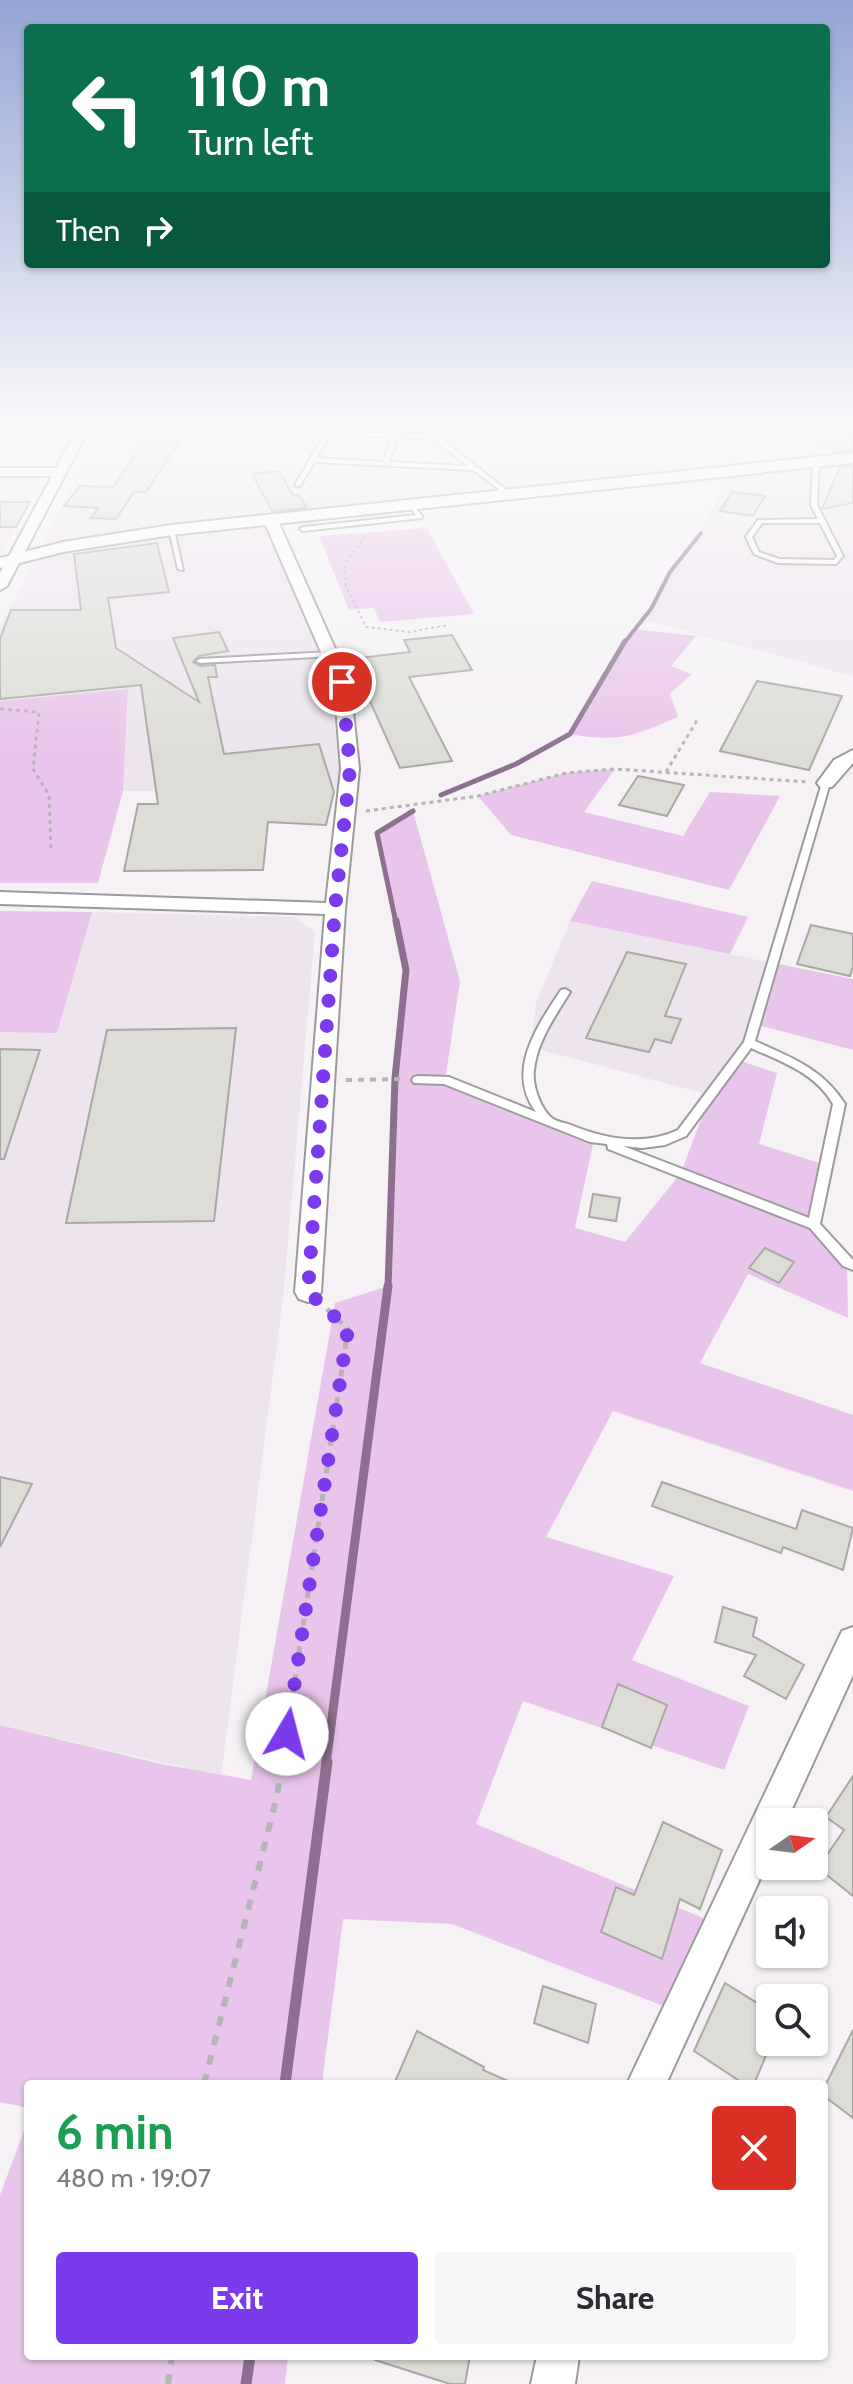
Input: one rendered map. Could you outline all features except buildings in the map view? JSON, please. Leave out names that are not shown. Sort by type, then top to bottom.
[{"type":"street","points":[[0,586],[7,560],[21,538]]},
{"type":"street","points":[[7,560],[109,538]]},
{"type":"street","points":[[279,538],[342,682],[350,769],[335,909],[308,1292]]},
{"type":"street","points":[[826,783],[840,764],[853,755]]},
{"type":"street","points":[[0,898],[335,909]]},
{"type":"street","points":[[648,2080],[853,1641]]},
{"type":"street","points":[[553,2384],[557,2360]]},
{"type":"lane","points":[[173,538],[181,569]]},
{"type":"lane","points":[[750,538],[756,553],[778,561],[836,562],[840,556],[831,538]]},
{"type":"lane","points":[[200,661],[331,654]]},
{"type":"lane","points":[[594,1139],[642,1144],[665,1141],[682,1133],[749,1043],[826,783]]},
{"type":"lane","points":[[550,1121],[535,1107],[529,1091],[531,1047],[565,992]]},
{"type":"lane","points":[[749,1043],[813,1072],[832,1090],[839,1104],[814,1225]]},
{"type":"lane","points":[[418,1080],[445,1080],[814,1225],[847,1263],[853,1265]]},
{"type":"path","points":[[364,538],[345,563],[346,586],[366,627],[409,632],[448,625]]},
{"type":"path","points":[[0,709],[39,712],[33,769],[49,795],[51,852]]},
{"type":"path","points":[[666,772],[699,717]]},
{"type":"path","points":[[346,814],[478,796],[585,770],[826,783]]},
{"type":"path","points":[[323,1081],[418,1080]]},
{"type":"path","points":[[205,2080],[277,1796],[348,1329],[308,1292]]},
{"type":"path","points":[[168,2384],[171,2360]]},
{"type":"shaded area","points":[[0,538],[10,538],[0,556]]},
{"type":"shaded area","points":[[45,538],[86,538],[43,543]]},
{"type":"shaded area","points":[[150,538],[272,538],[328,666],[342,790],[123,791],[128,689],[0,701],[0,627],[37,556]]},
{"type":"shaded area","points":[[320,538],[433,538],[474,614],[380,622],[374,608],[349,610]]},
{"type":"shaded area","points":[[697,538],[853,538],[853,676],[647,621],[670,572]]},
{"type":"shaded area","points":[[632,629],[696,636],[671,666],[692,674],[670,694],[678,717],[614,738],[570,734]]},
{"type":"shaded area","points":[[128,689],[123,791],[98,883],[0,883],[0,701]]},
{"type":"shaded area","points":[[615,769],[584,812],[683,836],[710,792],[780,796],[729,890],[511,835],[478,796],[566,773]]},
{"type":"shaded area","points":[[413,811],[460,981],[445,1080],[594,1139],[575,1228],[625,1242],[681,1173],[710,1095],[737,1060],[777,1073],[759,1144],[826,1165],[815,1225],[847,1263],[848,1318],[748,1274],[700,1363],[853,1415],[853,1491],[613,1411],[546,1537],[674,1576],[632,1660],[749,1706],[724,1770],[523,1701],[476,1824],[720,1925],[679,2012],[452,1924],[343,1919],[323,2080],[24,2080],[24,2107],[0,2102],[0,1725],[161,1764],[251,1780],[335,1303],[388,1286],[395,1078],[406,970],[377,833]]},
{"type":"shaded area","points":[[592,881],[748,917],[730,954],[570,921]]},
{"type":"shaded area","points":[[0,911],[92,912],[57,1033],[0,1032]]},
{"type":"shaded area","points":[[92,912],[295,917],[315,932],[283,1298],[221,1776],[0,1725],[0,1032],[57,1032]]},
{"type":"shaded area","points":[[570,921],[773,963],[749,1043],[710,1095],[531,1047],[536,1003]]},
{"type":"shaded area","points":[[773,963],[853,979],[853,1050],[754,1024]]},
{"type":"shaded area","points":[[24,2131],[24,2360],[288,2360],[285,2384],[0,2384],[0,2195]]},
{"type":"waterway","points":[[624,643],[651,609],[670,572],[697,538]]},
{"type":"waterway","points":[[441,795],[516,764],[570,734],[625,641]]},
{"type":"waterway","points":[[396,923],[377,833],[413,811]]},
{"type":"waterway","points":[[388,1288],[395,1078],[406,970],[396,921]]},
{"type":"waterway","points":[[326,1764],[388,1286]]},
{"type":"waterway","points":[[286,2080],[327,1762]]},
{"type":"waterway","points":[[246,2384],[249,2360]]},
{"type":"route","points":[[287,1734],[348,1329],[308,1292],[335,909],[350,769],[342,682]]}]
